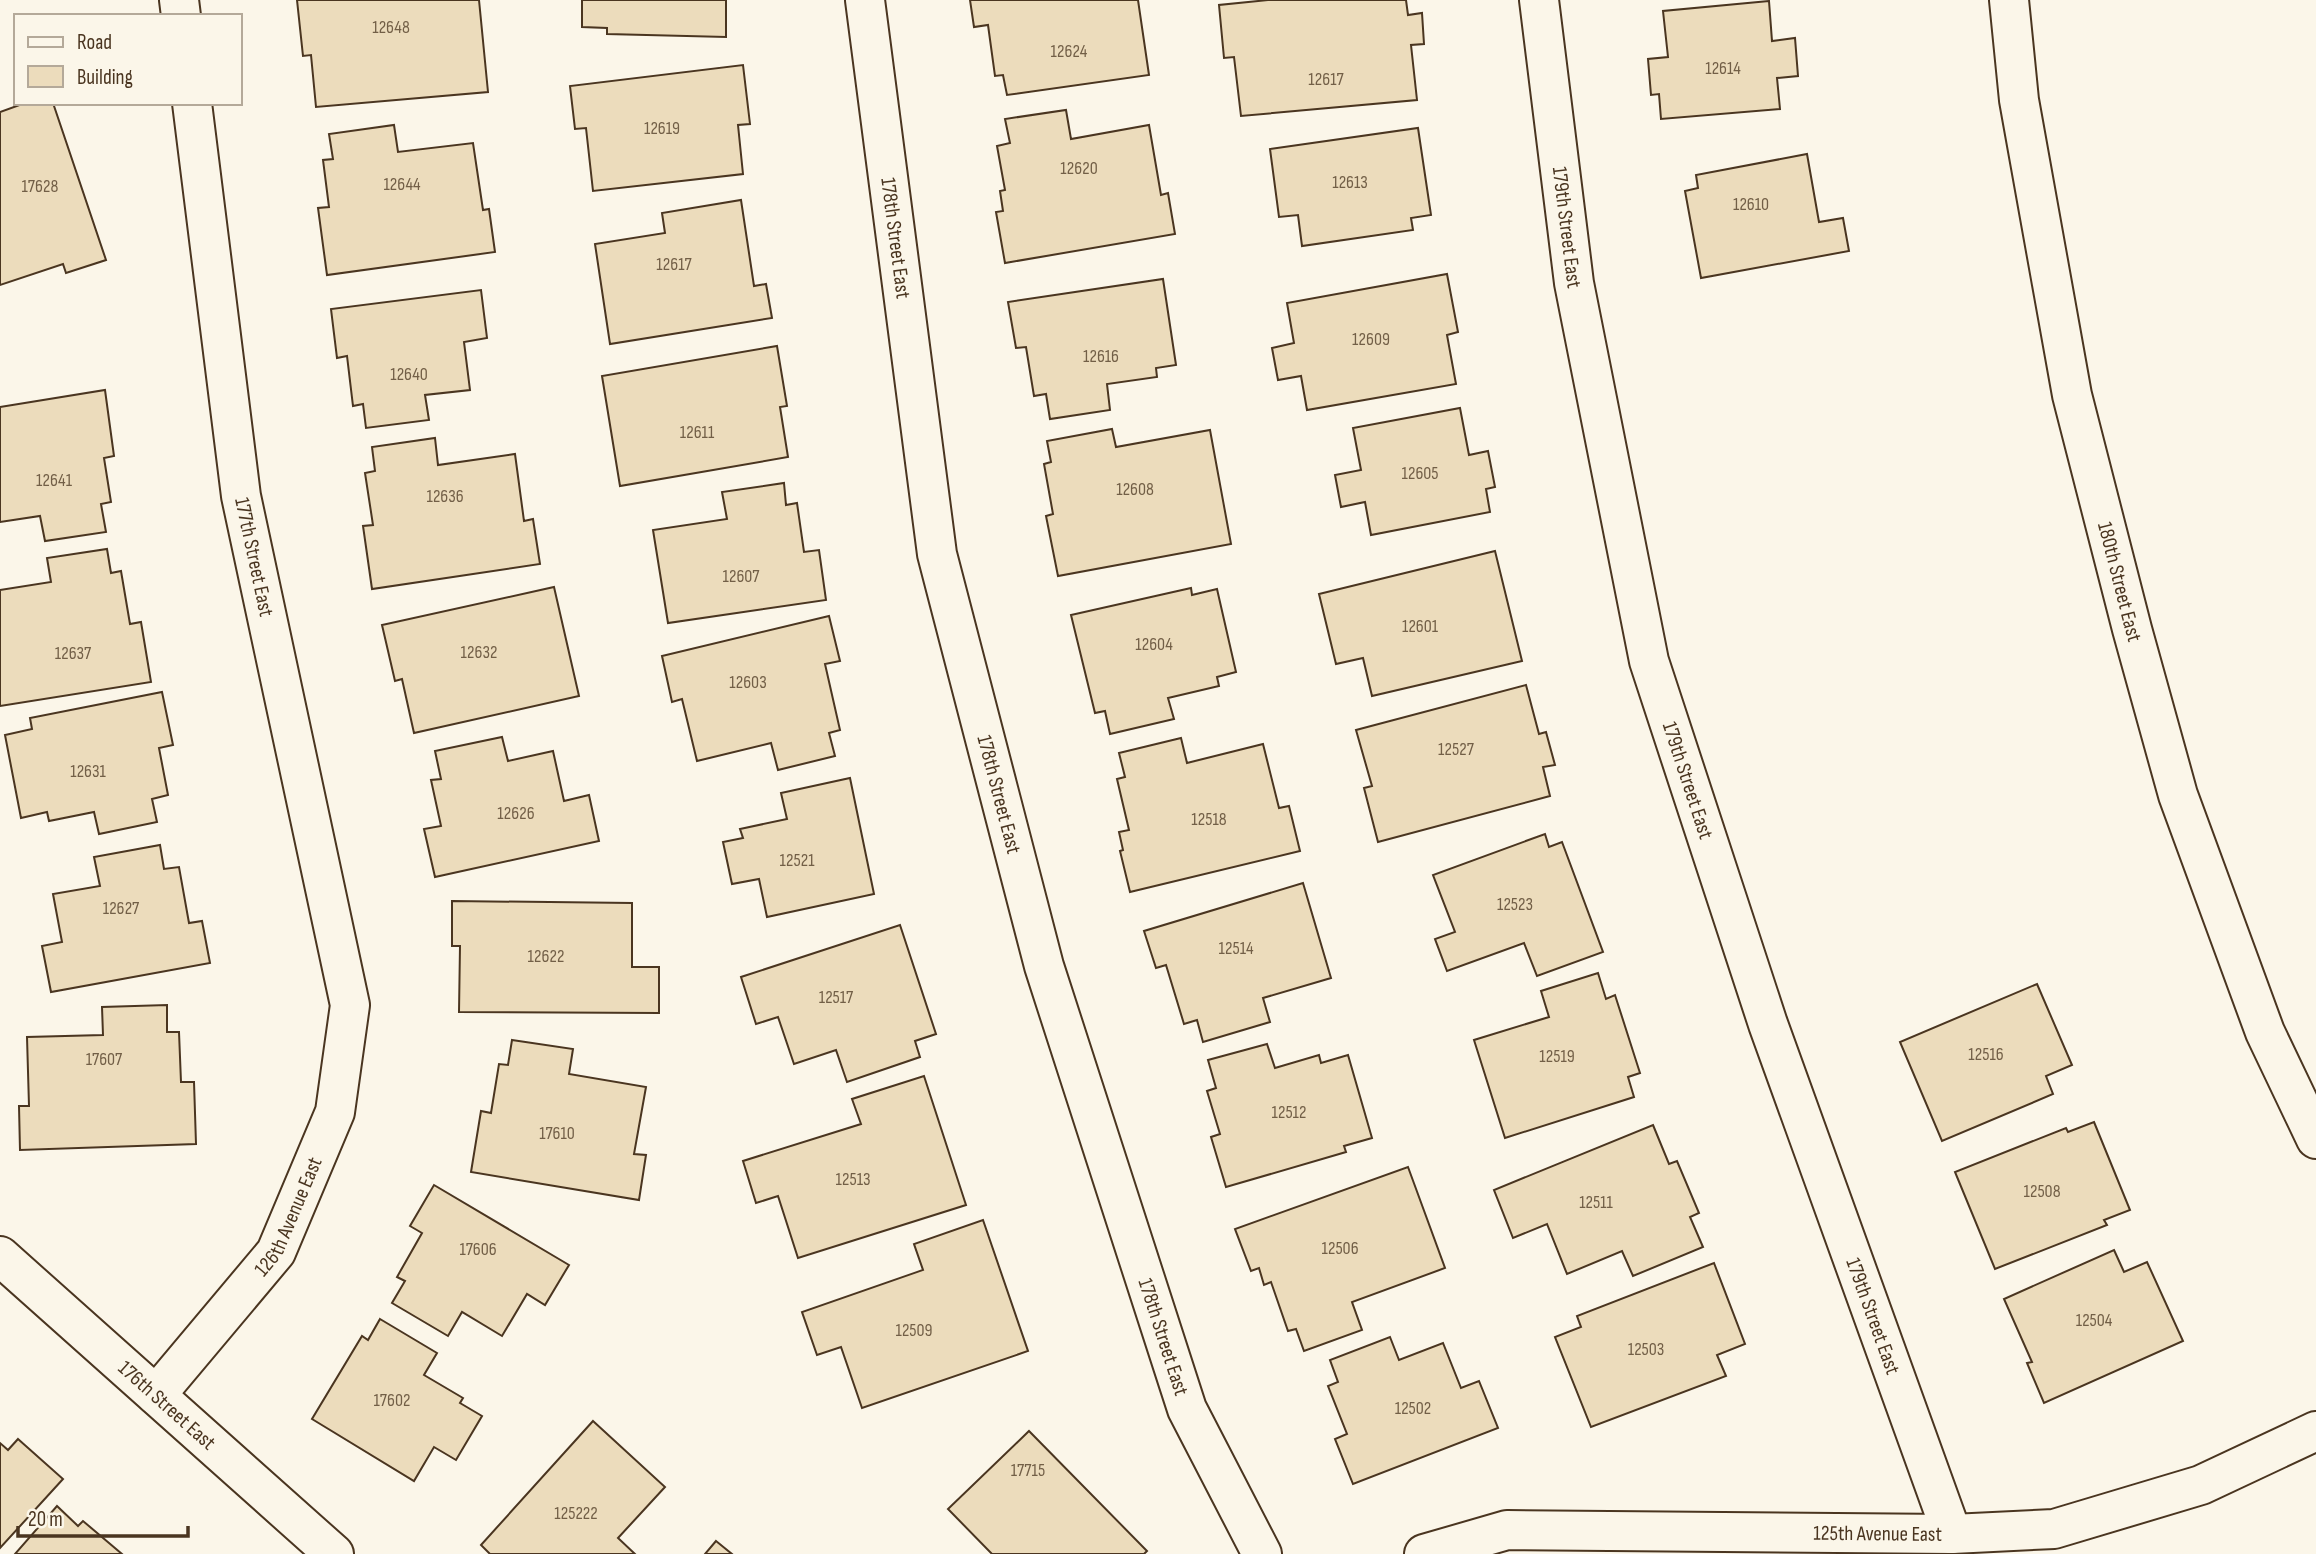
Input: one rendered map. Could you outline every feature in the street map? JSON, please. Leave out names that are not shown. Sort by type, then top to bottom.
[{"type":"street","name":"178th Street East","points":[[865,0],[937,554],[1044,966],[1187,1409],[1262,1554]]},
{"type":"street","name":"179th Street East","points":[[1539,0],[1574,283],[1649,662],[1768,1024],[1952,1534]]},
{"type":"street","name":"180th Street East","points":[[2009,0],[2019,100],[2071,395],[2132,629],[2178,795],[2265,1032],[2316,1139]]},
{"type":"street","name":"177th Street East","points":[[192,105],[241,496],[350,1005]]},
{"type":"street","name":"126th Avenue East","points":[[156,1395],[276,1252],[335,1112],[350,1005]]},
{"type":"street","name":"176th Street East","points":[[0,1256],[334,1554]]},
{"type":"street","name":"125th Avenue East","points":[[1424,1554],[1507,1530],[1952,1534],[2054,1529],[2201,1485],[2316,1431]]},
{"type":"building","points":[[297,0],[479,0],[488,92],[316,107],[311,55],[303,56]]},
{"type":"building","points":[[582,0],[726,0],[726,37],[607,34],[607,28],[582,27]]},
{"type":"building","points":[[970,0],[1138,0],[1149,75],[1007,95],[1003,75],[995,76],[988,25],[974,27]]},
{"type":"building","points":[[1268,0],[1406,0],[1408,15],[1422,13],[1424,44],[1411,45],[1417,100],[1241,116],[1234,57],[1224,58],[1219,5]]},
{"type":"building","points":[[1769,1],[1772,41],[1795,38],[1798,76],[1777,78],[1780,109],[1661,119],[1659,94],[1651,95],[1648,59],[1668,57],[1663,11]]},
{"type":"building","points":[[743,65],[750,124],[738,125],[743,174],[593,191],[586,128],[575,129],[570,86]]},
{"type":"building","points":[[19,105],[54,105],[106,260],[66,273],[63,264],[0,285],[0,112]]},
{"type":"building","points":[[1066,110],[1071,139],[1149,125],[1161,195],[1168,193],[1175,234],[1005,263],[996,212],[1003,211],[1000,191],[1005,190],[997,146],[1010,143],[1005,119]]},
{"type":"building","points":[[394,125],[398,152],[473,143],[483,210],[489,209],[495,252],[327,275],[318,208],[329,207],[323,160],[333,159],[329,134]]},
{"type":"building","points":[[1418,128],[1431,215],[1411,218],[1413,230],[1302,246],[1298,215],[1279,217],[1270,149]]},
{"type":"building","points":[[1807,154],[1819,222],[1843,218],[1849,251],[1701,278],[1685,191],[1698,188],[1696,175]]},
{"type":"building","points":[[741,200],[754,286],[766,284],[772,318],[610,344],[595,244],[665,233],[662,213]]},
{"type":"building","points":[[1447,274],[1458,332],[1447,335],[1456,384],[1307,410],[1301,376],[1278,380],[1272,348],[1294,343],[1287,303]]},
{"type":"building","points":[[1163,279],[1176,365],[1156,368],[1157,377],[1107,384],[1110,410],[1050,419],[1046,394],[1034,396],[1026,347],[1016,348],[1008,302]]},
{"type":"building","points":[[481,290],[487,338],[464,342],[470,390],[425,395],[429,420],[366,428],[363,404],[353,406],[347,356],[337,358],[331,309]]},
{"type":"building","points":[[777,346],[787,406],[780,407],[788,457],[620,486],[602,376]]},
{"type":"building","points":[[105,390],[114,456],[104,458],[111,502],[101,504],[106,532],[45,541],[40,516],[0,522],[0,407]]},
{"type":"building","points":[[1460,408],[1469,455],[1488,451],[1495,487],[1486,489],[1490,512],[1371,535],[1365,502],[1341,507],[1335,475],[1361,470],[1353,428]]},
{"type":"building","points":[[1112,429],[1116,447],[1210,430],[1231,544],[1058,576],[1046,516],[1053,514],[1044,464],[1051,462],[1047,441]]},
{"type":"building","points":[[435,438],[438,465],[515,454],[524,521],[533,519],[540,564],[372,589],[363,526],[373,525],[365,473],[375,471],[372,447]]},
{"type":"building","points":[[784,483],[786,505],[797,503],[804,552],[819,550],[826,600],[668,623],[653,530],[727,519],[722,492]]},
{"type":"building","points":[[107,549],[111,573],[121,571],[130,624],[141,622],[151,682],[0,706],[0,590],[51,582],[47,558]]},
{"type":"building","points":[[1495,551],[1522,661],[1372,696],[1363,658],[1336,664],[1319,594]]},
{"type":"building","points":[[554,587],[579,696],[414,733],[402,679],[395,681],[382,625]]},
{"type":"building","points":[[1191,588],[1192,595],[1217,589],[1236,672],[1217,677],[1219,686],[1168,698],[1174,719],[1110,734],[1105,711],[1095,713],[1071,615]]},
{"type":"building","points":[[829,616],[840,661],[825,664],[840,730],[829,733],[835,756],[778,770],[771,743],[697,761],[682,699],[672,702],[662,656]]},
{"type":"building","points":[[1526,685],[1539,734],[1546,732],[1555,765],[1543,767],[1550,796],[1378,842],[1364,788],[1372,786],[1356,730]]},
{"type":"building","points":[[162,692],[173,745],[159,748],[168,795],[152,799],[157,822],[99,834],[94,812],[49,821],[47,812],[21,818],[5,735],[32,729],[30,718]]},
{"type":"building","points":[[502,737],[508,761],[553,751],[564,801],[589,795],[599,841],[435,877],[424,829],[441,826],[431,780],[441,779],[435,751]]},
{"type":"building","points":[[1181,738],[1187,763],[1263,744],[1279,808],[1289,806],[1300,851],[1130,892],[1120,851],[1123,850],[1119,832],[1129,830],[1117,779],[1125,777],[1119,753]]},
{"type":"building","points":[[850,778],[874,894],[767,917],[759,879],[732,884],[723,842],[743,838],[740,829],[787,819],[781,793]]},
{"type":"building","points":[[1545,834],[1549,847],[1562,842],[1603,952],[1537,976],[1524,943],[1447,971],[1435,939],[1455,932],[1433,875]]},
{"type":"building","points":[[160,845],[164,869],[179,867],[189,923],[202,921],[210,963],[51,992],[42,946],[62,942],[53,894],[100,886],[94,857]]},
{"type":"building","points":[[1303,883],[1331,978],[1263,998],[1270,1022],[1203,1042],[1197,1020],[1184,1024],[1166,965],[1156,968],[1144,931]]},
{"type":"building","points":[[452,901],[632,903],[632,967],[659,967],[659,1013],[459,1012],[460,946],[452,946]]},
{"type":"building","points":[[900,925],[936,1034],[915,1041],[920,1057],[847,1082],[836,1050],[794,1064],[778,1017],[756,1024],[741,977]]},
{"type":"building","points":[[1598,973],[1606,999],[1615,995],[1640,1073],[1628,1077],[1634,1097],[1505,1138],[1474,1040],[1549,1017],[1541,991]]},
{"type":"building","points":[[2037,984],[2072,1065],[2046,1076],[2053,1094],[1942,1141],[1900,1042]]},
{"type":"building","points":[[167,1005],[167,1032],[179,1032],[181,1082],[194,1082],[196,1144],[20,1150],[19,1106],[29,1106],[27,1037],[103,1035],[102,1007]]},
{"type":"building","points":[[512,1040],[573,1049],[569,1074],[646,1087],[634,1154],[646,1155],[639,1200],[471,1172],[481,1111],[491,1113],[499,1064],[508,1065]]},
{"type":"building","points":[[1267,1044],[1275,1068],[1319,1055],[1321,1063],[1348,1055],[1372,1138],[1344,1146],[1346,1152],[1226,1187],[1211,1137],[1220,1134],[1207,1091],[1216,1088],[1208,1060]]},
{"type":"building","points":[[924,1076],[966,1205],[798,1258],[778,1196],[756,1203],[743,1161],[861,1124],[852,1099]]},
{"type":"building","points":[[2094,1122],[2130,1210],[2104,1220],[2107,1225],[1995,1269],[1955,1172],[2066,1128],[2068,1132]]},
{"type":"building","points":[[1653,1125],[1669,1164],[1677,1161],[1699,1213],[1690,1217],[1703,1247],[1633,1276],[1622,1251],[1567,1274],[1547,1224],[1513,1238],[1494,1190]]},
{"type":"building","points":[[1408,1167],[1445,1268],[1352,1302],[1362,1330],[1304,1351],[1296,1329],[1288,1331],[1271,1282],[1264,1285],[1259,1268],[1251,1271],[1235,1229]]},
{"type":"building","points":[[434,1185],[569,1265],[545,1305],[527,1294],[502,1336],[462,1312],[448,1336],[392,1303],[405,1281],[397,1277],[422,1233],[410,1226]]},
{"type":"building","points":[[983,1220],[1028,1351],[862,1408],[841,1347],[817,1355],[802,1312],[923,1270],[914,1244]]},
{"type":"building","points":[[2114,1250],[2124,1272],[2147,1262],[2183,1341],[2044,1403],[2027,1363],[2032,1362],[2004,1299]]},
{"type":"building","points":[[1714,1263],[1745,1344],[1717,1355],[1726,1376],[1591,1427],[1555,1337],[1581,1327],[1577,1316]]},
{"type":"building","points":[[380,1319],[437,1353],[424,1375],[463,1398],[460,1403],[482,1416],[456,1460],[434,1447],[414,1481],[312,1419],[362,1336],[368,1340]]},
{"type":"building","points":[[1390,1337],[1399,1360],[1443,1343],[1461,1388],[1479,1381],[1498,1428],[1353,1484],[1335,1439],[1347,1434],[1328,1386],[1338,1382],[1330,1360]]},
{"type":"building","points":[[593,1421],[665,1487],[618,1538],[635,1554],[490,1554],[481,1545]]},
{"type":"building","points":[[1029,1431],[1147,1551],[1144,1554],[992,1554],[948,1509]]},
{"type":"building","points":[[18,1439],[63,1479],[0,1548],[0,1443],[8,1450]]},
{"type":"building","points":[[57,1506],[78,1526],[83,1521],[122,1554],[15,1554]]},
{"type":"building","points":[[716,1541],[732,1554],[705,1554]]}]
